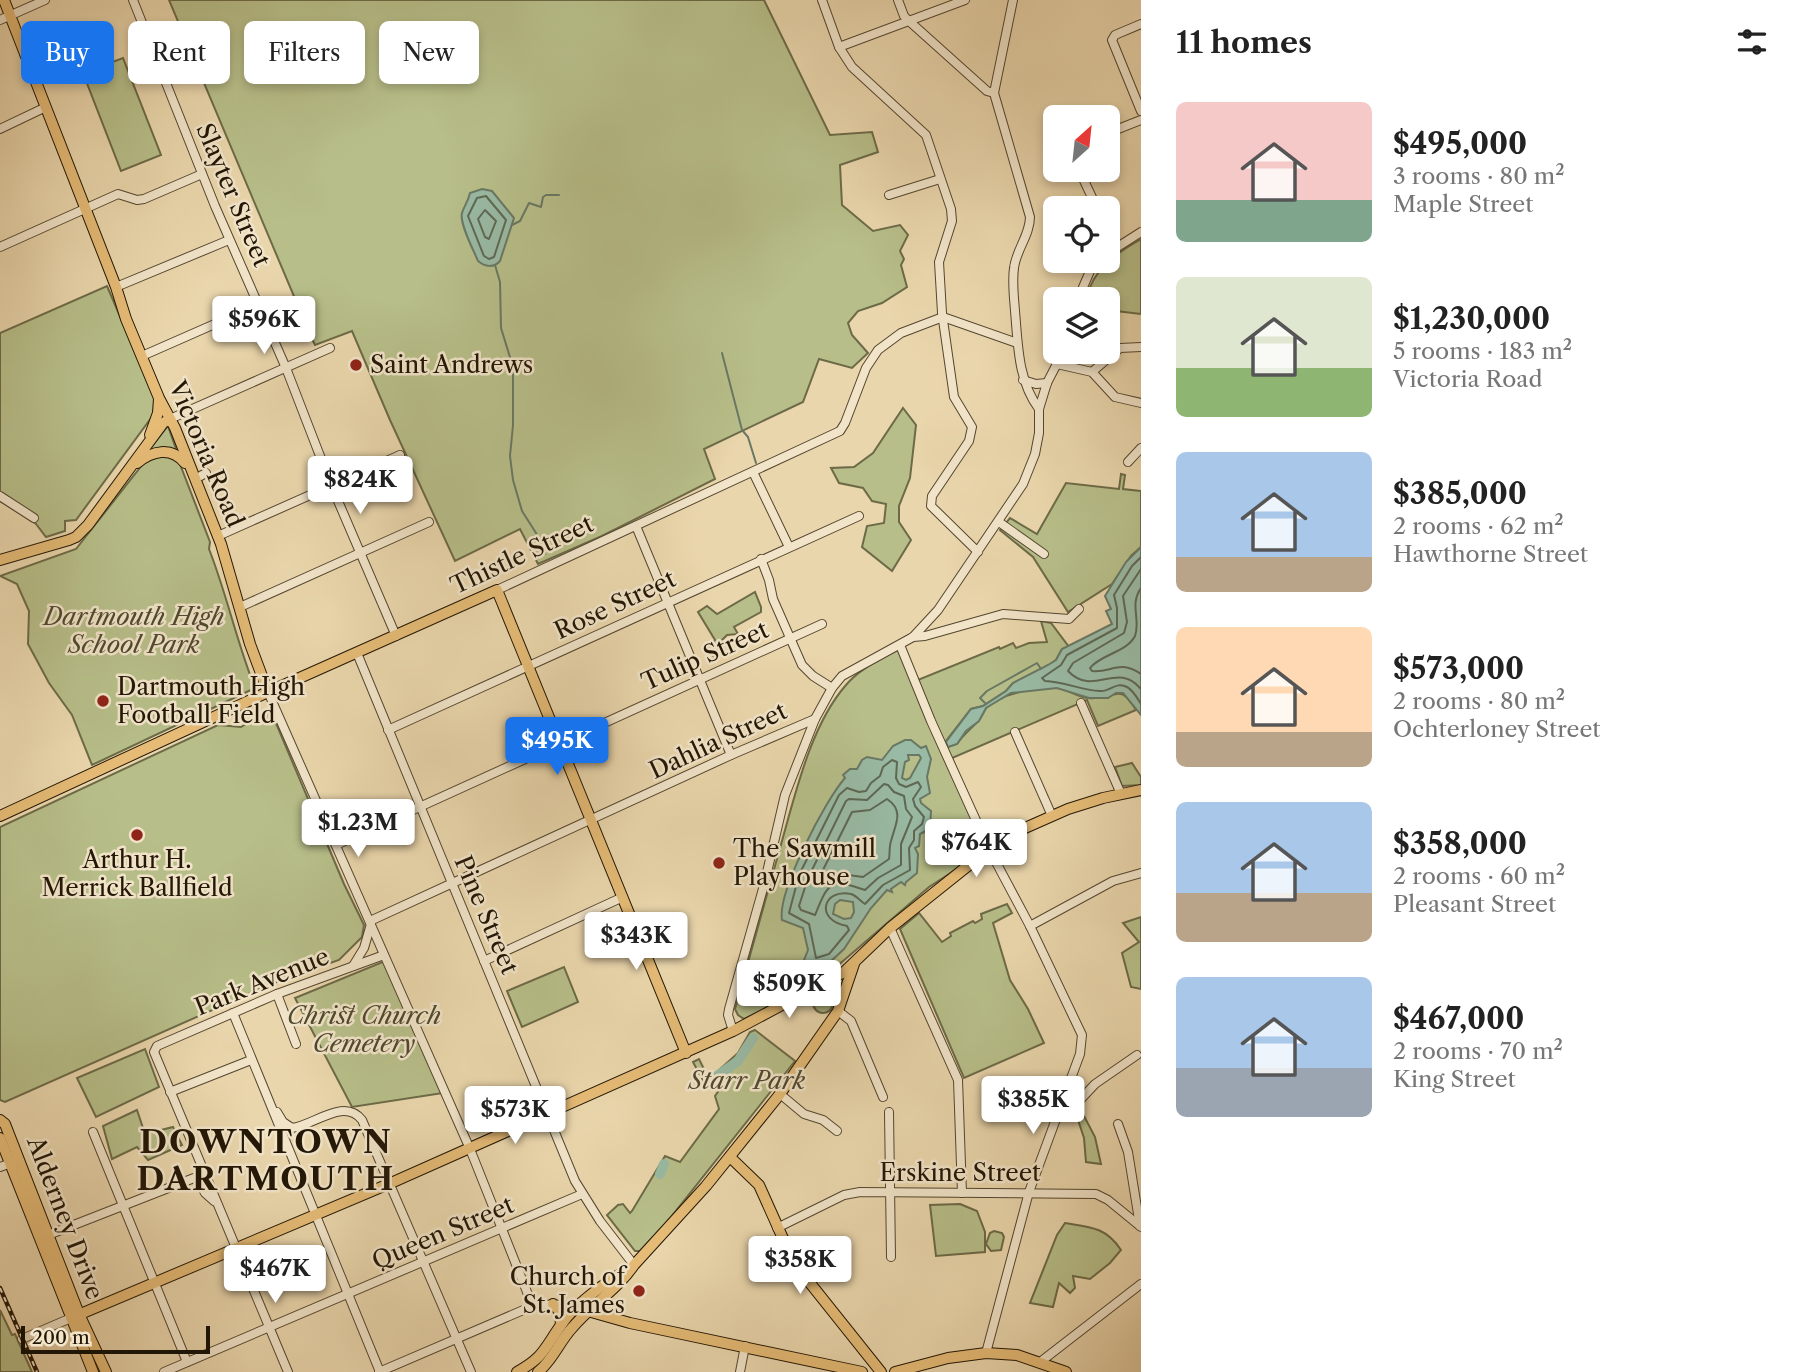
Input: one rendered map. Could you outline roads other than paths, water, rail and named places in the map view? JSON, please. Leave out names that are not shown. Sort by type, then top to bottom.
[{"type":"main road","name":"Victoria Road","points":[[4,0],[5,18],[46,107],[126,319],[218,536],[250,644],[268,692]]},
{"type":"main road","points":[[147,444],[158,413],[159,398]]},
{"type":"main road","points":[[0,561],[76,537],[88,525],[163,423],[170,419]]},
{"type":"main road","points":[[128,470],[143,458],[163,451],[179,456],[189,468]]},
{"type":"main road","points":[[497,590],[686,1053]]},
{"type":"main road","name":"Thistle Street","points":[[0,816],[497,590]]},
{"type":"main road","points":[[75,1316],[470,1149],[733,1031],[826,983],[854,963],[890,928],[989,849],[1052,816],[1141,790]]},
{"type":"main road","points":[[517,1372],[539,1369],[573,1326],[626,1278],[730,1157],[780,1094],[839,1008],[854,963]]},
{"type":"main road","points":[[826,983],[837,996],[839,1008]]},
{"type":"main road","name":"Alderney Drive","points":[[0,1120],[5,1125],[10,1163]]},
{"type":"main road","name":"Alderney Drive","points":[[0,1138],[45,1236],[93,1372]]},
{"type":"main road","points":[[730,1157],[759,1185],[794,1263],[881,1372]]},
{"type":"main road","points":[[539,1369],[545,1351],[561,1325],[577,1308],[633,1267]]},
{"type":"main road","points":[[611,1293],[609,1303],[622,1320]]},
{"type":"main road","points":[[553,1304],[560,1311],[561,1325]]},
{"type":"main road","points":[[577,1308],[862,1372]]},
{"type":"main road","name":"Alderney Drive","points":[[75,1316],[106,1372]]},
{"type":"main road","points":[[895,1372],[948,1358],[986,1353],[1004,1353],[1066,1372]]},
{"type":"street","points":[[5,18],[45,0]]},
{"type":"street","name":"Slayter Street","points":[[133,0],[229,240],[286,368],[332,487],[396,636]]},
{"type":"street","points":[[822,0],[839,47],[852,66],[926,135],[953,217],[939,262],[943,317],[954,397],[972,426],[969,441],[932,496],[931,506],[978,552]]},
{"type":"street","points":[[898,0],[904,16],[909,21],[987,91],[994,93]]},
{"type":"street","points":[[839,47],[964,0]]},
{"type":"street","points":[[1013,0],[994,93],[1030,217],[1013,271],[1017,343],[1023,380],[1039,409]]},
{"type":"street","points":[[1141,24],[1115,35],[1112,40],[1141,111]]},
{"type":"street","points":[[0,129],[46,107]]},
{"type":"street","points":[[1120,128],[1141,120]]},
{"type":"street","points":[[0,247],[118,194],[137,200],[144,199],[202,174]]},
{"type":"street","points":[[889,195],[940,179]]},
{"type":"street","points":[[1120,244],[1141,232]]},
{"type":"street","points":[[116,287],[229,240]]},
{"type":"street","points":[[142,356],[258,305]]},
{"type":"street","points":[[943,317],[1017,343]]},
{"type":"street","name":"Thistle Street","points":[[497,590],[839,431],[845,423],[866,368],[878,350],[901,332],[943,317]]},
{"type":"street","points":[[1092,372],[1120,348],[1141,347]]},
{"type":"street","points":[[170,419],[330,348]]},
{"type":"street","points":[[733,1031],[729,1009],[764,885],[785,796],[815,719],[832,688],[842,676],[913,637],[938,610],[1023,484],[1030,469],[1039,433],[1039,409],[1047,383],[1057,364],[1092,372],[1115,397],[1141,403]]},
{"type":"street","points":[[1023,380],[1036,384],[1047,383]]},
{"type":"street","points":[[1128,462],[1141,448]]},
{"type":"street","points":[[218,536],[400,456]]},
{"type":"street","points":[[753,472],[789,547]]},
{"type":"street","points":[[195,479],[206,473]]},
{"type":"street","points":[[0,495],[34,518]]},
{"type":"street","name":"Rose Street","points":[[388,730],[859,516]]},
{"type":"street","points":[[240,607],[429,522]]},
{"type":"street","points":[[999,522],[1044,554]]},
{"type":"street","points":[[636,526],[732,755]]},
{"type":"street","points":[[761,559],[792,647],[802,665],[832,688]]},
{"type":"street","points":[[913,637],[1003,614],[1069,619],[1079,609]]},
{"type":"street","name":"Tulip Street","points":[[336,845],[822,624]]},
{"type":"street","points":[[900,645],[930,721],[989,849],[1030,926],[1082,1035],[1080,1054],[1029,1192],[986,1353]]},
{"type":"street","name":"Pine Street","points":[[357,653],[582,1194],[633,1267]]},
{"type":"street","name":"Victoria Road","points":[[268,692],[470,1149],[533,1307]]},
{"type":"street","points":[[1081,703],[1121,794]]},
{"type":"street","name":"Dahlia Street","points":[[370,923],[815,719]]},
{"type":"street","points":[[1015,732],[1052,816]]},
{"type":"street","points":[[1030,926],[1113,881],[1141,873]]},
{"type":"street","points":[[484,961],[623,897]]},
{"type":"street","points":[[353,966],[364,948],[370,923]]},
{"type":"street","points":[[890,928],[958,1080],[962,1193]]},
{"type":"street","name":"Park Avenue","points":[[170,1092],[156,1059],[155,1048],[277,994],[384,955]]},
{"type":"street","points":[[277,994],[296,1044]]},
{"type":"street","points":[[839,1008],[851,1021],[883,1097]]},
{"type":"street","points":[[233,1013],[380,1372],[533,1307],[553,1304],[577,1308]]},
{"type":"street","points":[[1055,1118],[1065,1116],[1096,1084],[1137,1055]]},
{"type":"street","points":[[251,1060],[170,1092],[288,1372]]},
{"type":"street","points":[[780,1094],[804,1114],[826,1122],[837,1131]]},
{"type":"street","points":[[268,1102],[292,1128],[339,1111],[353,1111],[362,1120],[471,1372]]},
{"type":"street","points":[[889,1112],[891,1257]]},
{"type":"street","points":[[1118,1124],[1128,1152],[1140,1226]]},
{"type":"street","points":[[93,1132],[187,1362]]},
{"type":"street","points":[[45,1236],[194,1178],[216,1203]]},
{"type":"street","name":"Erskine Street","points":[[777,1227],[851,1193],[1029,1192],[1096,1194],[1108,1200],[1140,1226]]},
{"type":"street","name":"Queen Street","points":[[164,1372],[582,1194]]},
{"type":"street","points":[[1039,1363],[1141,1284]]},
{"type":"street","points":[[22,1339],[75,1316]]},
{"type":"street","points":[[740,1372],[745,1346]]},
{"type":"water","points":[[482,189],[492,191],[514,218],[500,261],[492,266],[478,261],[462,218],[470,193]]},
{"type":"water","points":[[1141,547],[1141,715],[1123,693],[1116,693],[1108,698],[1089,698],[1057,688],[1011,693],[986,708],[979,721],[966,731],[957,744],[948,747],[946,742],[971,709],[983,706],[1013,683],[1056,660],[1062,649],[1112,624],[1106,611],[1111,609],[1105,596],[1126,562]]},
{"type":"water","points":[[911,740],[921,748],[926,746],[931,759],[927,777],[930,793],[920,799],[931,811],[930,829],[920,834],[919,846],[915,848],[918,854],[917,873],[905,885],[901,882],[891,889],[892,892],[887,890],[871,908],[844,949],[829,963],[818,966],[799,986],[795,983],[808,950],[803,928],[782,920],[782,907],[795,868],[826,805],[845,778],[843,775],[850,769],[857,769],[867,757],[882,760],[893,746]],"holes":[[[908,755],[919,755],[921,758],[910,778],[906,780],[902,778],[905,762],[909,760]],[[840,900],[853,902],[854,912],[851,918],[844,919],[833,914],[835,904]]]},
{"type":"waterway","points":[[512,225],[520,221],[529,203],[541,207],[543,197],[559,195]]},
{"type":"waterway","points":[[495,265],[500,282],[501,328],[513,367],[510,456],[513,480],[522,511],[545,554]]},
{"type":"waterway","points":[[722,353],[742,430],[748,437],[756,463]]},
{"type":"waterway","points":[[985,703],[980,698],[987,691],[1037,663],[1041,669]]},
{"type":"waterway","points":[[713,1079],[738,1061],[753,1038]]},
{"type":"waterway","points":[[660,1174],[664,1164]]},
{"type":"railway","points":[[0,1288],[37,1372]]},
{"type":"place","name":"Saint Andrews","points":[[356,365]]},
{"type":"place","name":"Dartmouth High Football Field","points":[[103,701]]},
{"type":"place","name":"Arthur H. Merrick Ballfield","points":[[137,835]]},
{"type":"place","name":"The Sawmill Playhouse","points":[[719,863]]},
{"type":"place","name":"Church of St. James","points":[[639,1291]]},
{"type":"district","name":"DOWNTOWN DARTMOUTH","points":[[266,1160]]},
{"type":"park label","name":"Dartmouth High School Park","points":[[134,631]]},
{"type":"park label","name":"Christ Church Cemetery","points":[[364,1030]]},
{"type":"park label","name":"Starr Park","points":[[747,1081]]}]
